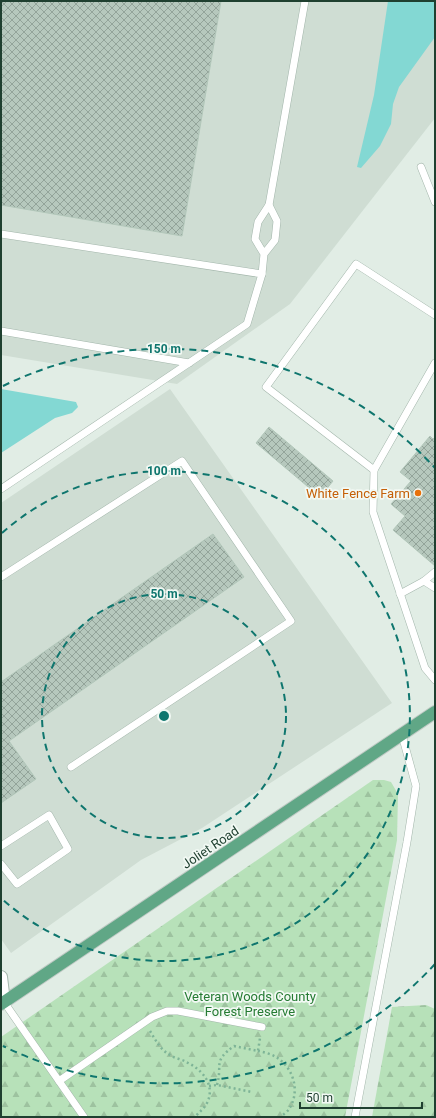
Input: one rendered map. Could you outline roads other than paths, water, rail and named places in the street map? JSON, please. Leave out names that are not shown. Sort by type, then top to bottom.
[{"type":"main road","name":"Joliet Road","points":[[2,1002],[435,712]]},
{"type":"street","points":[[1,977],[2,1002]]},
{"type":"lane","points":[[264,254],[255,239],[258,222],[269,205],[305,1]]},
{"type":"lane","points":[[421,167],[435,202]]},
{"type":"lane","points":[[1,490],[247,324],[262,274],[264,254],[275,240],[277,221],[269,205]]},
{"type":"lane","points":[[1,234],[262,274]]},
{"type":"lane","points":[[374,470],[266,387],[356,264],[435,315]]},
{"type":"lane","points":[[1,331],[189,363]]},
{"type":"lane","points":[[435,363],[374,470],[373,512],[425,668],[435,680]]},
{"type":"lane","points":[[1,577],[182,461],[291,621],[71,767]]},
{"type":"lane","points":[[400,594],[435,572]]},
{"type":"lane","points":[[424,580],[435,588]]},
{"type":"lane","points":[[355,1117],[406,850],[416,786],[402,735]]},
{"type":"lane","points":[[1,846],[49,815],[68,849],[17,884],[1,864]]},
{"type":"lane","points":[[2,1002],[84,1117]]},
{"type":"lane","points":[[59,1081],[144,1022],[167,1011],[178,1011],[262,1027]]},
{"type":"water","points":[[388,1],[435,1],[435,37],[399,87],[393,104],[391,124],[380,146],[361,168],[357,167],[374,95]]},
{"type":"water","points":[[1,389],[76,402],[78,407],[72,413],[55,418],[1,453]]},
{"type":"place","name":"White Fence Farm","points":[[418,493]]},
{"type":"park label","name":"Veteran Woods County Forest Preserve","points":[[250,1004]]}]
